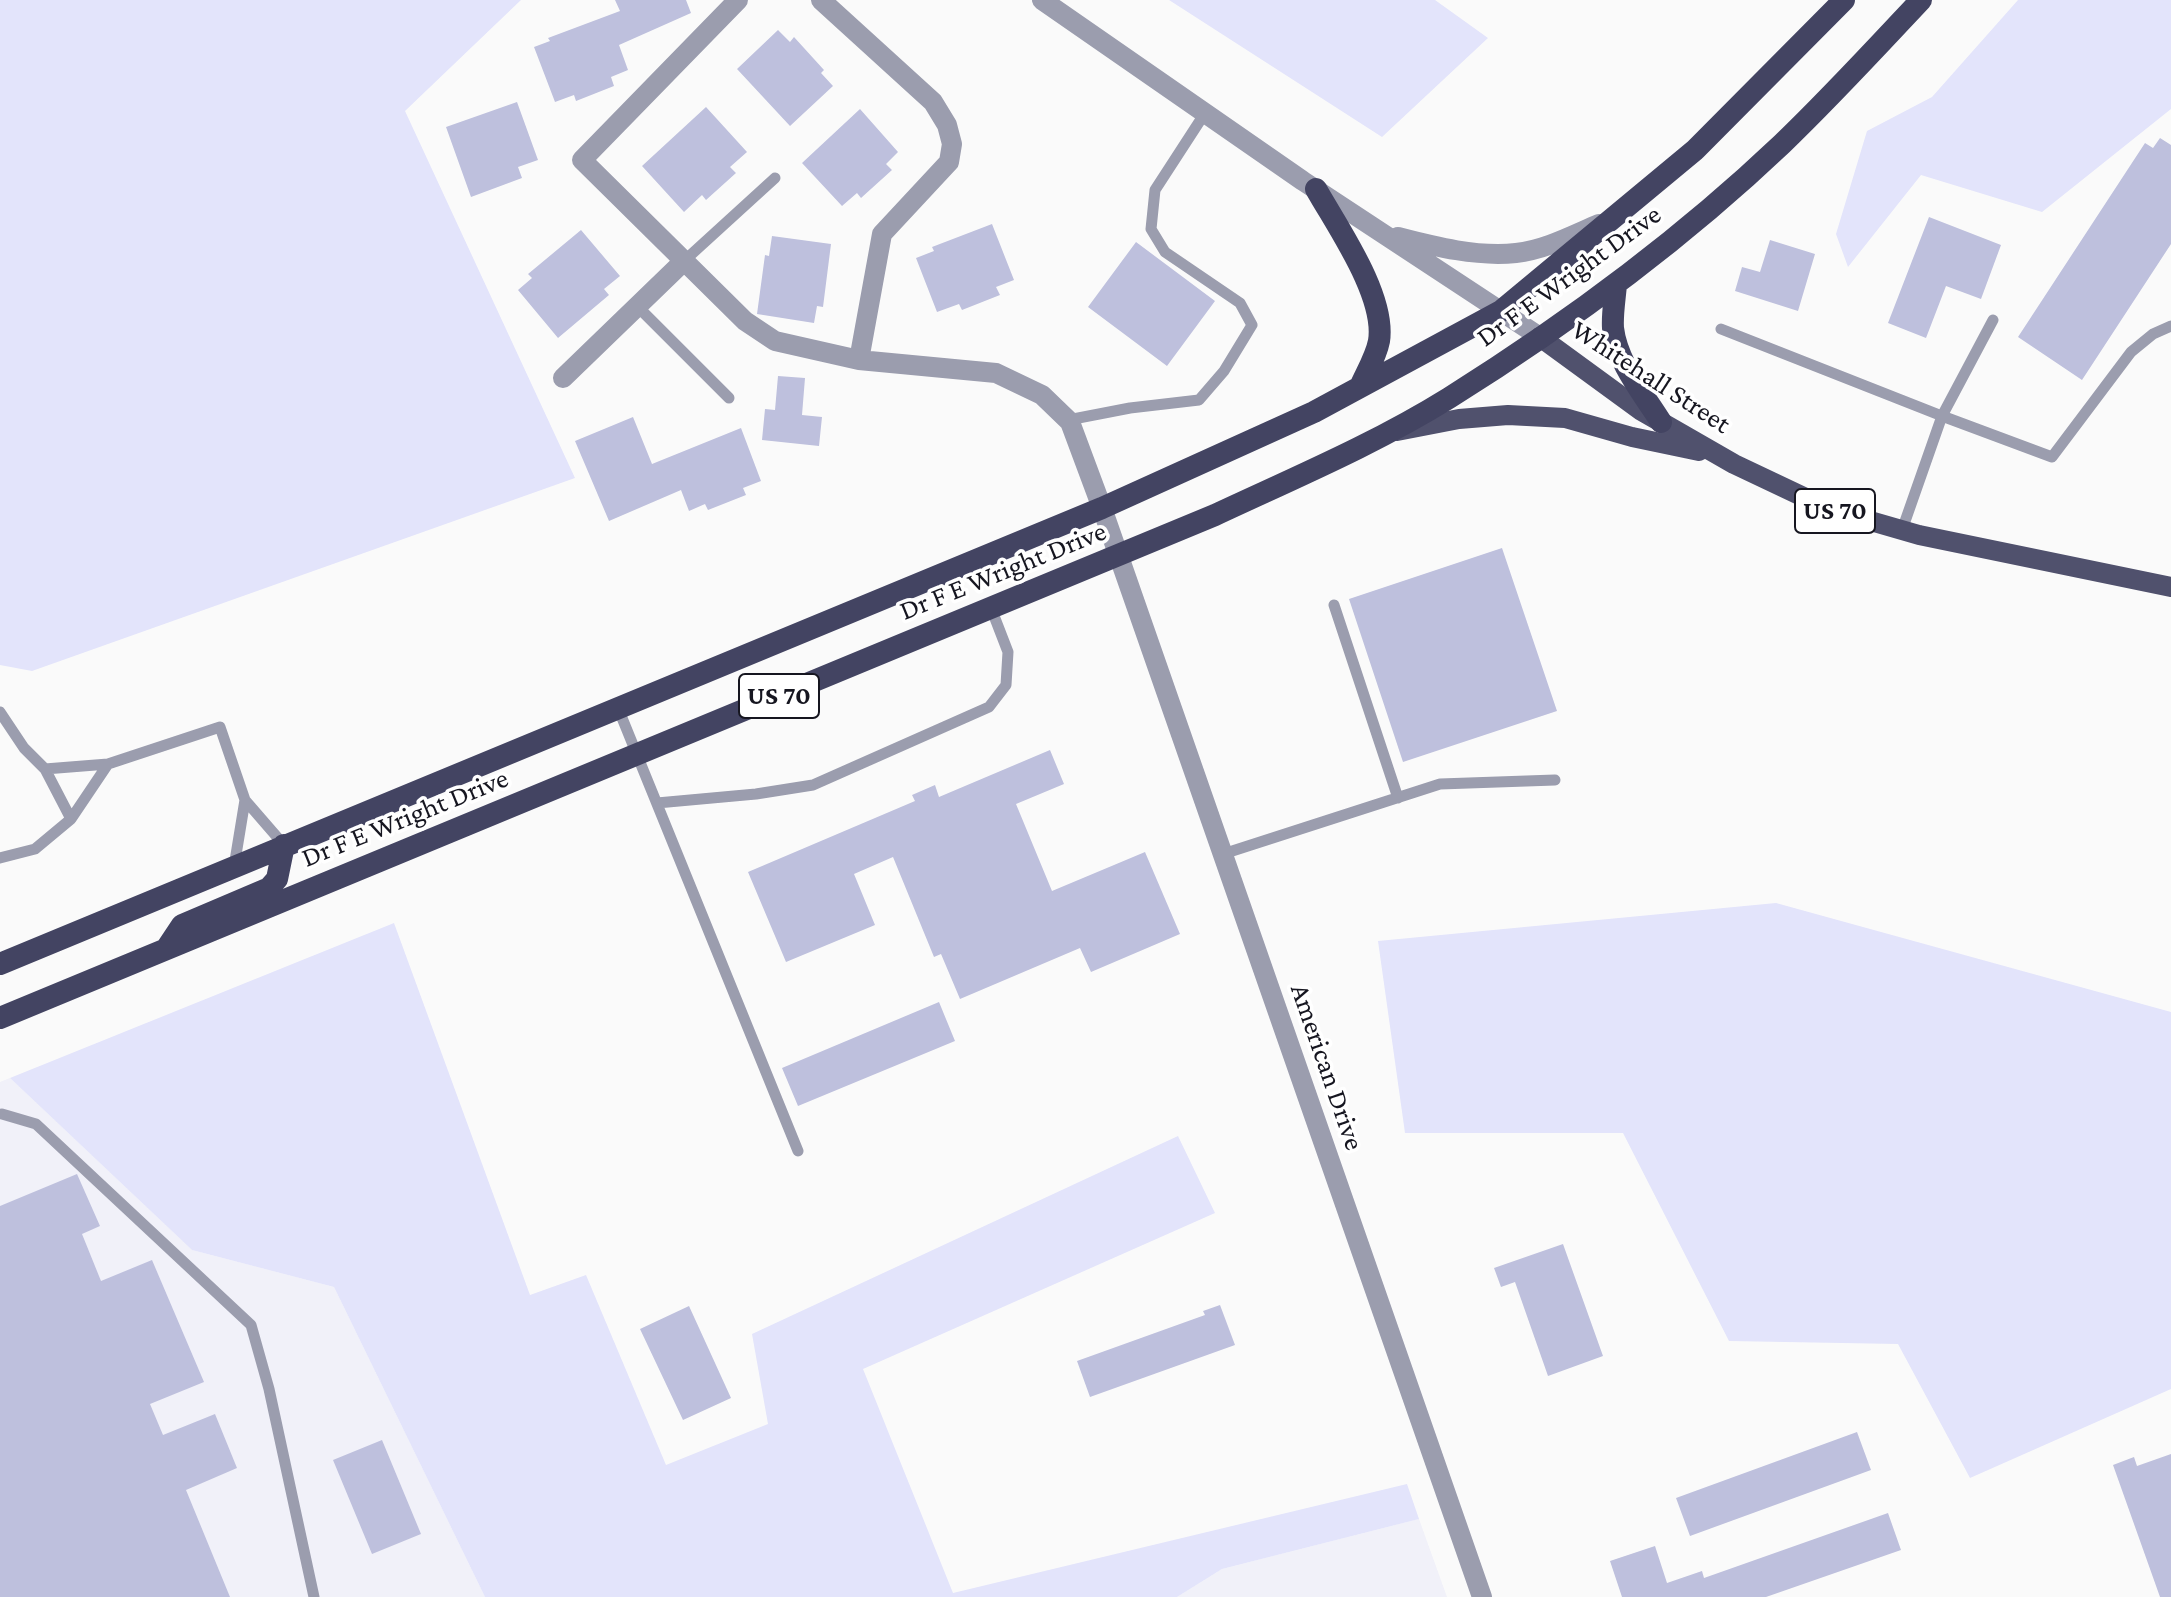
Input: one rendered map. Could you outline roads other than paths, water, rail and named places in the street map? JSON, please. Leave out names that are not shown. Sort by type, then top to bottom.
[{"type":"highway","name":"US 70","points":[[0,964],[1102,508],[1301,418],[1501,311],[1695,150],[1844,0]]},
{"type":"highway","name":"Dr F E Wright Drive","points":[[0,1018],[1215,515],[1348,453],[1447,399],[1616,284],[1698,219],[1780,146],[1921,0]]},
{"type":"highway","points":[[1316,189],[1360,265],[1375,303],[1380,326],[1379,343],[1360,387]]},
{"type":"highway","points":[[1616,284],[1613,324],[1616,347],[1661,422]]},
{"type":"highway","points":[[166,950],[182,925],[269,888],[277,879],[284,845]]},
{"type":"main road","name":"Whitehall Street","points":[[1540,337],[1640,410],[1718,456],[1829,509],[1902,530],[2032,560],[2171,587]]},
{"type":"main road","points":[[1381,435],[1459,419],[1508,415],[1565,418],[1718,456]]},
{"type":"street","points":[[738,0],[582,160],[745,321],[775,341],[859,360],[996,373],[1042,395],[1068,420]]},
{"type":"street","points":[[821,0],[933,102],[947,125],[952,144],[949,162],[882,234],[859,360]]},
{"type":"street","name":"Whitehall Street","points":[[1042,0],[1316,189],[1540,337]]},
{"type":"street","points":[[1383,234],[1428,245],[1485,253],[1519,253],[1559,241],[1614,217]]},
{"type":"street","points":[[563,378],[684,261]]},
{"type":"street","name":"American Drive","points":[[1068,420],[1102,508],[1482,1597]]},
{"type":"lane","points":[[1068,420],[1130,408],[1199,400],[1224,371],[1252,325],[1240,303],[1165,252],[1151,229],[1155,190],[1205,113]]},
{"type":"lane","points":[[684,261],[775,178]]},
{"type":"lane","points":[[637,306],[729,398]]},
{"type":"lane","points":[[1902,530],[1942,416],[1993,320]]},
{"type":"lane","points":[[1721,329],[2052,457],[2131,352],[2153,334],[2171,326]]},
{"type":"lane","points":[[1334,605],[1398,798]]},
{"type":"lane","points":[[657,803],[756,794],[813,785],[989,707],[1006,685],[1008,652],[991,608]]},
{"type":"lane","points":[[618,708],[798,1151]]},
{"type":"lane","points":[[0,712],[24,748],[45,769],[71,819]]},
{"type":"lane","points":[[45,769],[108,764],[220,727],[245,800],[284,845]]},
{"type":"lane","points":[[0,858],[35,849],[71,819],[108,764]]},
{"type":"lane","points":[[1223,854],[1440,784],[1555,780]]},
{"type":"lane","points":[[234,867],[245,800]]},
{"type":"lane","points":[[1,1113],[36,1124],[251,1325],[269,1389],[314,1597]]}]
